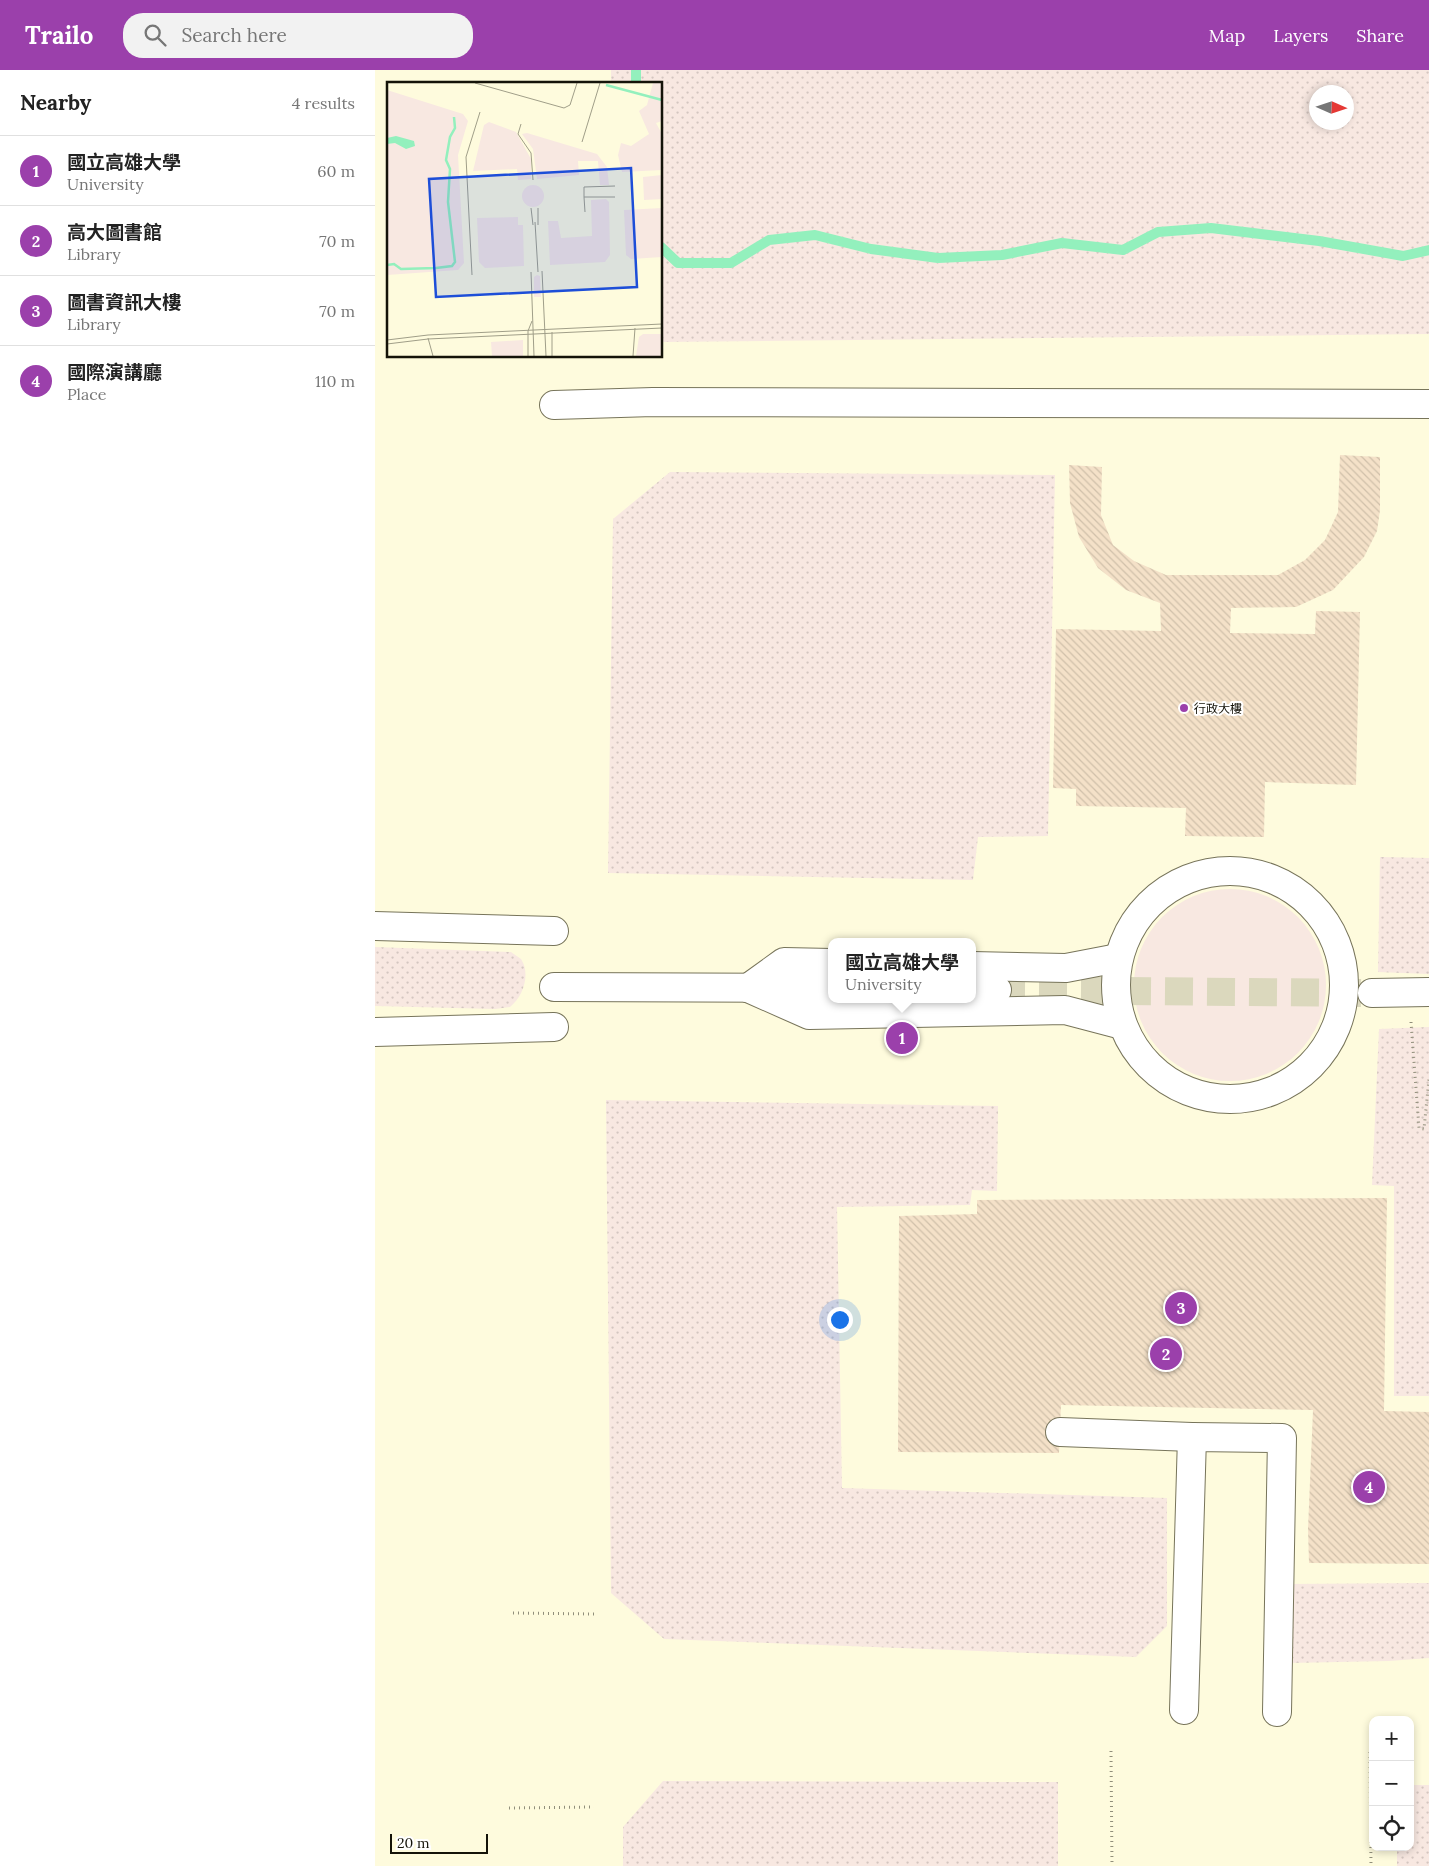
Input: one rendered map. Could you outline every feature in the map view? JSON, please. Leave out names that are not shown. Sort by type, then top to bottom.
[{"type":"street","points":[[554,405],[653,402],[1429,404]]},
{"type":"street","points":[[1233,870],[1263,875],[1291,888],[1315,908],[1333,934],[1342,964],[1344,995],[1337,1025],[1323,1052],[1302,1075],[1275,1091],[1245,1100],[1214,1100],[1184,1091],[1158,1075],[1137,1052],[1122,1025],[1116,1003],[1115,980],[1118,958],[1129,929],[1149,904],[1173,885],[1202,873],[1233,870]]},
{"type":"street","points":[[375,926],[554,931]]},
{"type":"street","points":[[976,966],[1066,968],[1118,958]]},
{"type":"street","points":[[748,988],[784,962],[828,963]]},
{"type":"street","points":[[554,987],[828,988]]},
{"type":"street","points":[[748,988],[809,1015],[1065,1010],[1122,1025]]},
{"type":"street","points":[[1372,993],[1429,992]]},
{"type":"street","points":[[375,1032],[554,1027]]},
{"type":"street","points":[[1060,1432],[1282,1438],[1277,1712]]},
{"type":"street","points":[[1185,1710],[1192,1437]]},
{"type":"path","points":[[1411,1017],[1419,1128],[1424,1129],[1429,1079]]},
{"type":"path","points":[[513,1613],[594,1614]]},
{"type":"path","points":[[1111,1751],[1112,1866]]},
{"type":"path","points":[[1370,1761],[1371,1866]]},
{"type":"path","points":[[509,1808],[594,1807]]},
{"type":"shaded area","points":[[611,70],[1429,70],[1429,334],[664,342],[663,82],[611,82]]},
{"type":"shaded area","points":[[670,472],[1055,475],[1048,836],[978,837],[973,880],[608,873],[613,519]]},
{"type":"shaded area","points":[[1380,857],[1429,858],[1429,974],[1378,972]]},
{"type":"shaded area","points":[[1221,889],[1239,889],[1267,896],[1283,905],[1298,917],[1310,932],[1319,948],[1326,976],[1326,994],[1319,1022],[1310,1038],[1298,1053],[1283,1065],[1267,1074],[1239,1081],[1221,1081],[1202,1077],[1185,1070],[1169,1059],[1156,1046],[1145,1030],[1138,1013],[1134,994],[1134,976],[1138,957],[1145,940],[1156,924],[1169,911],[1185,900],[1202,893]]},
{"type":"shaded area","points":[[375,947],[511,952],[521,959],[524,965],[524,985],[519,997],[510,1007],[495,1009],[375,1006]]},
{"type":"shaded area","points":[[1429,1027],[1429,1396],[1394,1396],[1394,1186],[1372,1185],[1379,1029]]},
{"type":"shaded area","points":[[606,1100],[998,1106],[997,1191],[972,1190],[970,1205],[837,1207],[842,1488],[1167,1498],[1167,1626],[1136,1657],[664,1639],[611,1593]]},
{"type":"shaded area","points":[[1429,1583],[1429,1658],[1389,1661],[1288,1663],[1290,1584]]},
{"type":"shaded area","points":[[663,1781],[1058,1782],[1058,1866],[623,1866],[623,1827]]},
{"type":"shaded area","points":[[1414,1785],[1429,1785],[1429,1866],[1397,1866],[1397,1851],[1414,1851]]},
{"type":"building","name":"行政大樓","points":[[1340,455],[1380,457],[1380,510],[1377,531],[1364,557],[1333,590],[1296,607],[1231,608],[1230,633],[1315,634],[1316,611],[1360,612],[1356,785],[1265,782],[1264,837],[1185,836],[1186,808],[1076,806],[1076,789],[1053,788],[1056,629],[1161,631],[1160,603],[1126,590],[1098,568],[1079,537],[1070,503],[1069,465],[1102,467],[1101,515],[1113,545],[1134,561],[1166,575],[1278,575],[1305,560],[1325,540],[1338,512]]},
{"type":"building","points":[[1387,1198],[1384,1411],[1429,1412],[1429,1564],[1309,1563],[1308,1529],[1313,1410],[1061,1405],[1059,1453],[898,1452],[899,1216],[977,1214],[977,1200]]},
{"type":"waterway","points":[[636,70],[636,82]]},
{"type":"waterway","points":[[663,249],[678,263],[731,263],[769,240],[815,235],[871,249],[938,258],[1002,255],[1062,243],[1123,250],[1158,232],[1211,228],[1319,241],[1403,256],[1429,250]]},
{"type":"tunnel","points":[[997,990],[1372,993]]},
{"type":"place","name":"行政大樓","points":[[1184,708]]},
{"type":"place","name":"國立高雄大學","points":[[902,1038]]},
{"type":"place","name":"圖書資訊大樓","points":[[1181,1308]]},
{"type":"place","name":"高大圖書館","points":[[1166,1354]]},
{"type":"place","name":"國際演講廳","points":[[1369,1487]]}]
